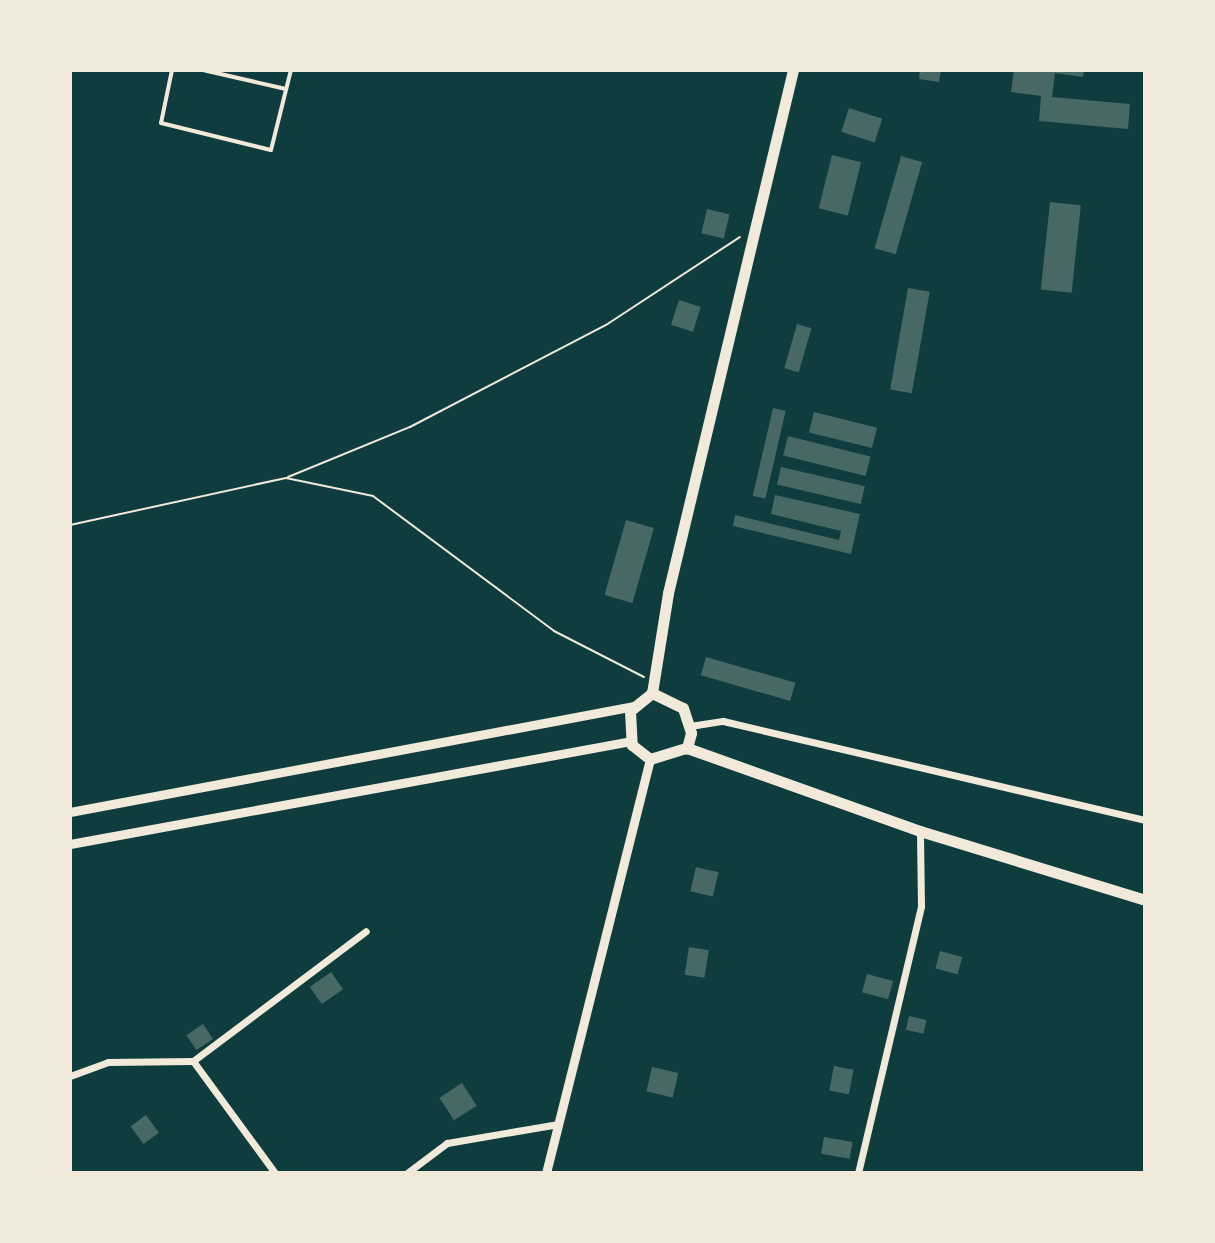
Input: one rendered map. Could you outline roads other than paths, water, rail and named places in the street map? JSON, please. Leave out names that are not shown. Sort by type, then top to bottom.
[{"type":"main road","points":[[793,70],[751,229],[652,693],[634,706],[631,741],[650,759],[687,748],[920,831],[1145,900]]},
{"type":"main road","points":[[652,693],[676,701],[690,726],[687,748]]},
{"type":"street","points":[[70,812],[634,706]]},
{"type":"street","points":[[690,726],[723,721],[1145,820]]},
{"type":"street","points":[[70,844],[631,741]]},
{"type":"street","points":[[546,1173],[650,759]]},
{"type":"street","points":[[858,1173],[921,906],[920,831]]},
{"type":"street","points":[[70,1076],[108,1062],[193,1061],[366,931]]},
{"type":"street","points":[[193,1061],[275,1173]]},
{"type":"street","points":[[407,1173],[447,1143],[558,1124]]},
{"type":"lane","points":[[172,70],[161,123],[271,150],[291,70]]},
{"type":"lane","points":[[203,70],[286,89]]}]
